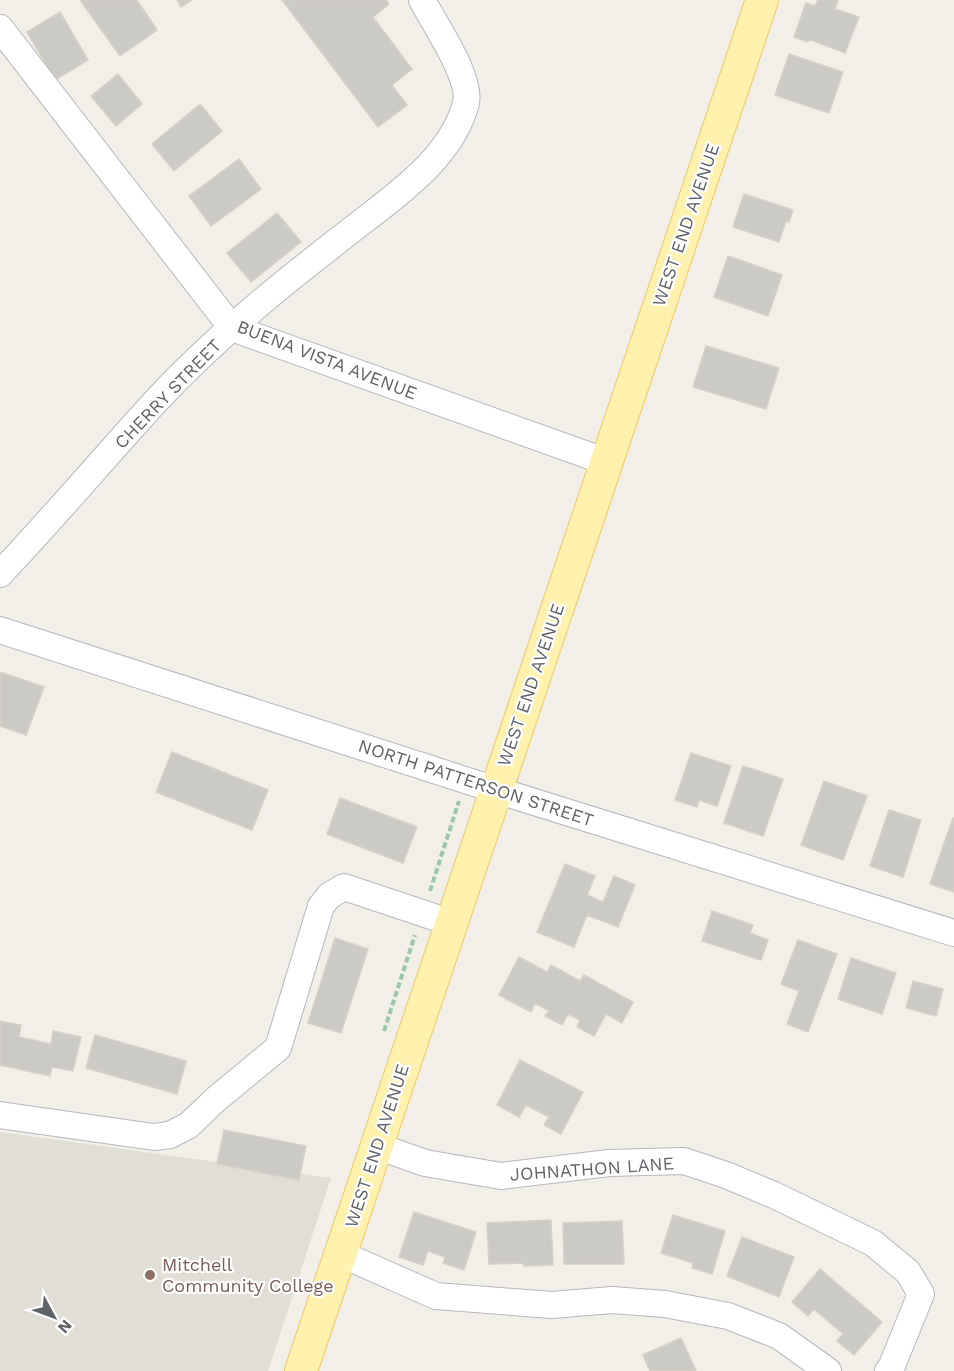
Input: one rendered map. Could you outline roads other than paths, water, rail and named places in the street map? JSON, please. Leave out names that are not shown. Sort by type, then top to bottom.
[{"type":"main road","name":"WEST END AVENUE","points":[[302,1371],[762,0]]},
{"type":"street","name":"CHERRY STREET","points":[[0,574],[46,526],[156,401],[277,288],[408,186],[444,147],[458,123],[466,100],[463,76],[422,0]]},
{"type":"street","name":"BUENA VISTA AVENUE","points":[[0,28],[232,328],[607,462]]},
{"type":"street","name":"NORTH PATTERSON STREET","points":[[0,630],[496,790],[954,933]]},
{"type":"street","points":[[0,1115],[154,1137],[170,1135],[189,1125],[215,1100],[278,1048],[321,906],[329,896],[344,887],[452,923]]},
{"type":"street","name":"JOHNATHON LANE","points":[[377,1146],[425,1163],[501,1176],[609,1163],[684,1161],[774,1195],[873,1243],[908,1272],[921,1294],[888,1371]]},
{"type":"street","points":[[341,1254],[436,1296],[552,1305],[612,1300],[664,1304],[729,1316],[778,1336],[828,1371]]},
{"type":"place","name":"Mitchell Community College","points":[[150,1275]]}]
